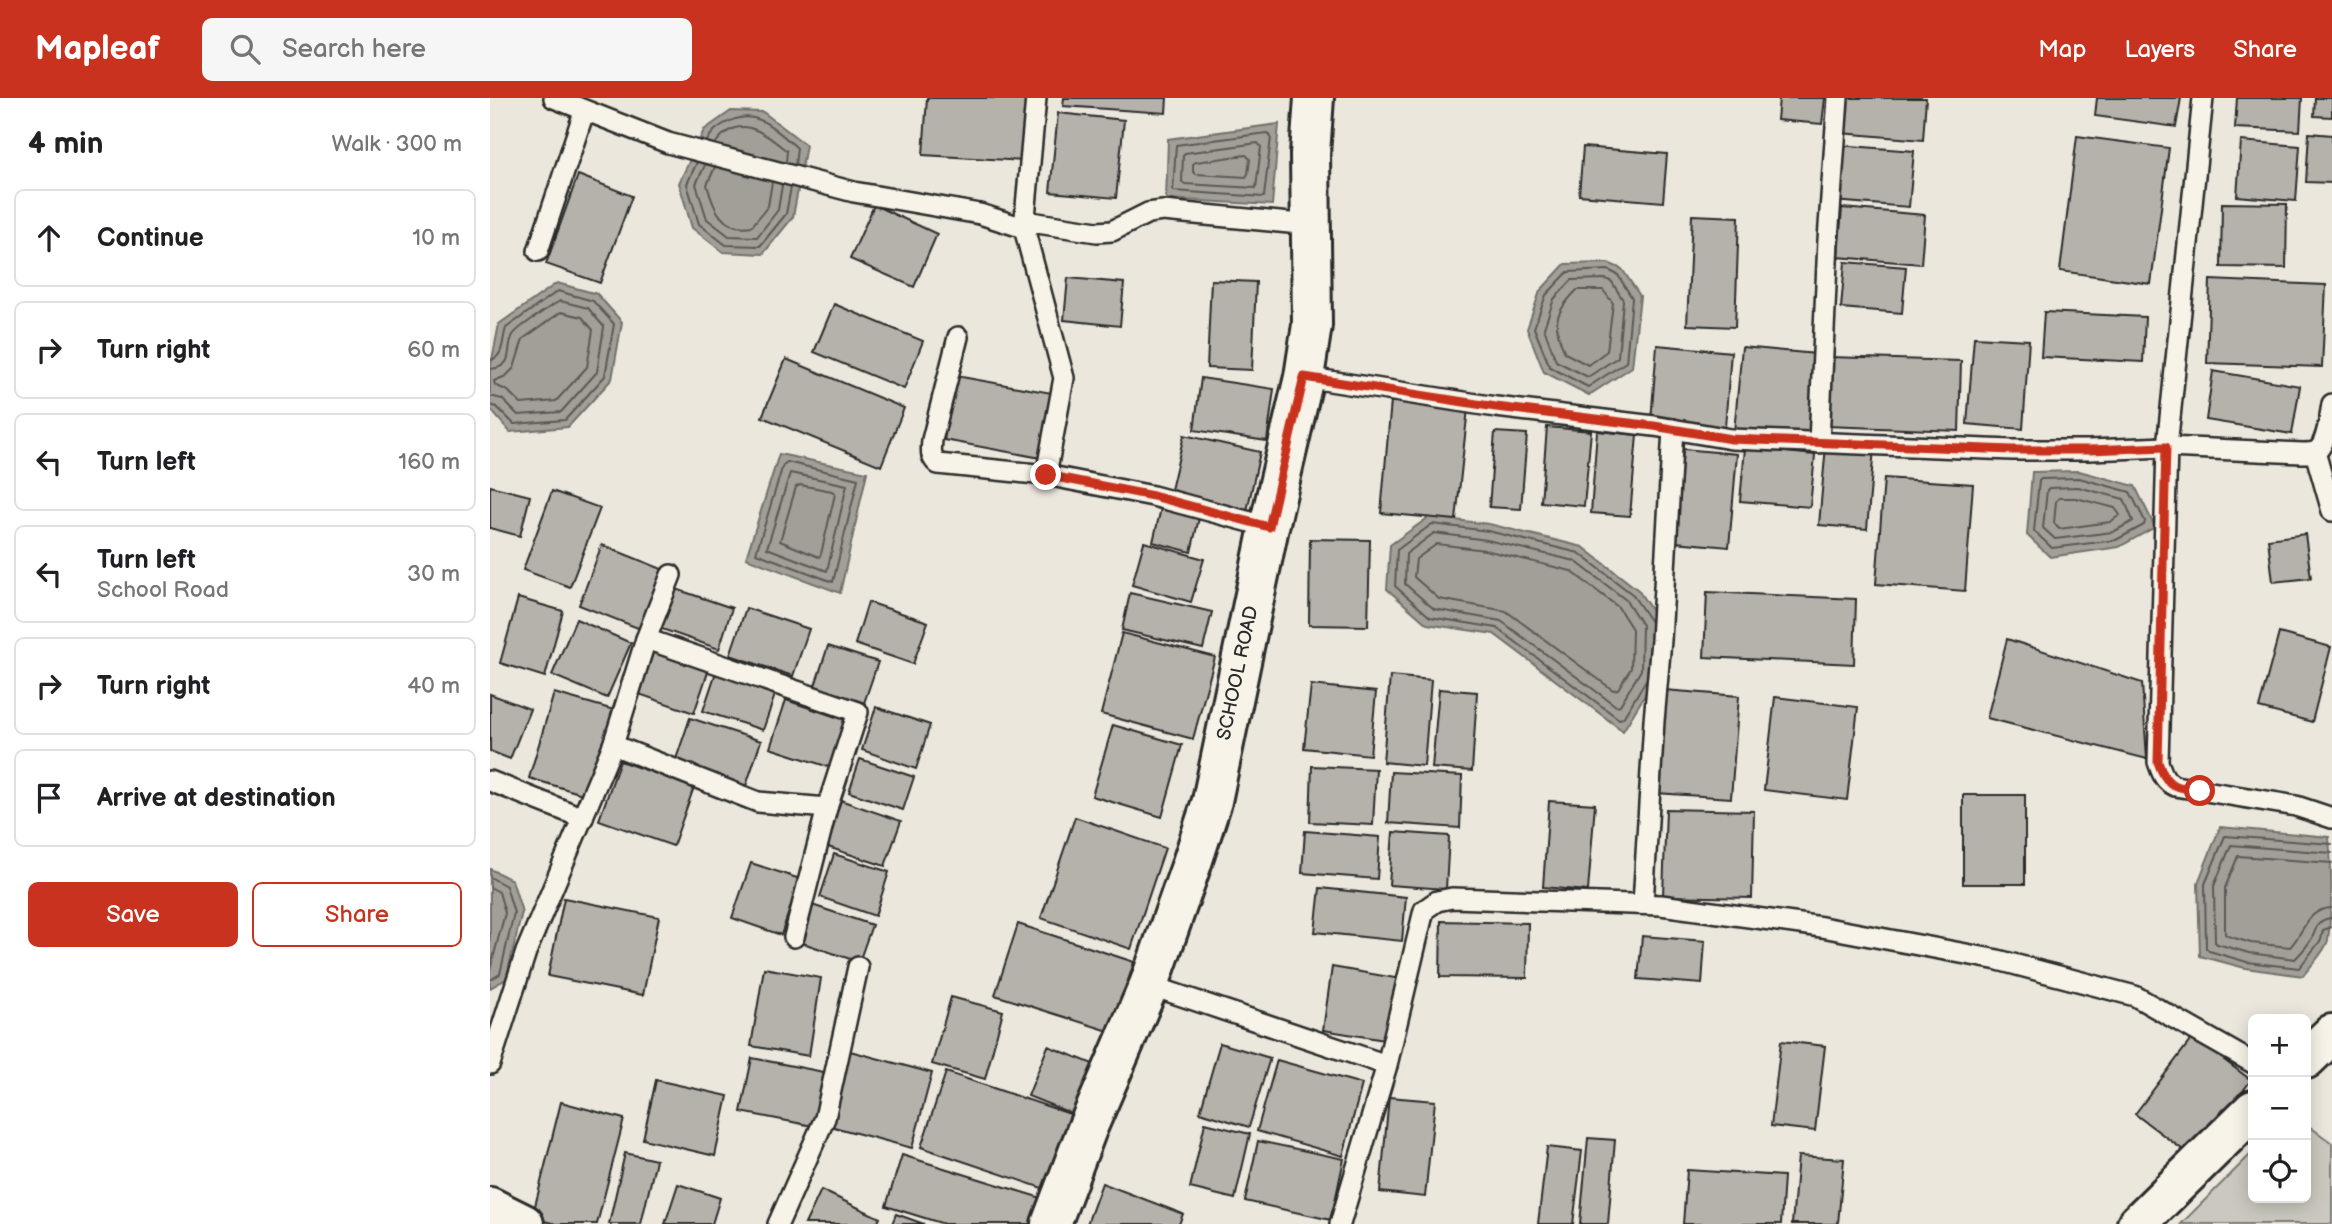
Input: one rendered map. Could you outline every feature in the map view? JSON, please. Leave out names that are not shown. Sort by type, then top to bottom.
[{"type":"street","name":"SCHOOL ROAD","points":[[1051,1224],[1087,1129],[1149,985],[1212,801],[1269,527],[1304,377],[1312,325],[1310,154],[1314,98]]},
{"type":"street","points":[[2311,1054],[2332,1034]]},
{"type":"street","points":[[2137,1224],[2248,1116]]},
{"type":"street","points":[[490,1207],[524,1224]]},
{"type":"lane","points":[[554,98],[668,143],[854,192],[980,214],[1024,225],[1112,231],[1147,213],[1163,211],[1311,225]]},
{"type":"lane","points":[[1036,98],[1024,225],[1064,378],[1046,475]]},
{"type":"lane","points":[[1819,443],[1828,240],[1838,98]]},
{"type":"lane","points":[[2203,98],[2166,447],[2158,762],[2163,777],[2175,786],[2296,806],[2332,818]]},
{"type":"lane","points":[[538,251],[584,112]]},
{"type":"lane","points":[[958,337],[932,440],[931,453],[938,464],[1046,475],[1153,496],[1269,527]]},
{"type":"lane","points":[[1304,377],[1731,439],[2012,450],[2166,447],[2315,452],[2321,447],[2332,404]]},
{"type":"lane","points":[[1643,904],[1672,429]]},
{"type":"lane","points":[[2315,452],[2332,511]]},
{"type":"lane","points":[[490,1064],[526,952],[613,745],[646,639],[671,575]]},
{"type":"lane","points":[[646,639],[858,712],[827,808],[794,937]]},
{"type":"lane","points":[[613,745],[758,802],[827,808]]},
{"type":"lane","points":[[490,781],[583,818]]},
{"type":"lane","points":[[1340,1224],[1387,1065],[1424,910],[1437,901],[1452,898],[1661,905],[1822,928],[1998,960],[2136,996],[2248,1059]]},
{"type":"lane","points":[[778,1224],[825,1118],[858,967]]},
{"type":"lane","points":[[1149,985],[1387,1065]]},
{"type":"shaded area","points":[[2311,1128],[2332,1143],[2332,1224],[2181,1224],[2248,1157],[2248,1203],[2311,1203]]},
{"type":"water","points":[[731,111],[763,112],[806,145],[793,217],[763,254],[723,252],[692,228],[679,183],[704,130]]},
{"type":"water","points":[[1279,124],[1272,205],[1166,199],[1168,139]]},
{"type":"water","points":[[1608,263],[1622,269],[1640,296],[1632,367],[1589,395],[1544,372],[1527,329],[1540,291],[1565,264]]},
{"type":"water","points":[[557,283],[597,294],[622,322],[612,379],[568,427],[510,432],[490,409],[490,370],[499,324]]},
{"type":"water","points":[[779,454],[867,472],[840,593],[746,558]]},
{"type":"water","points":[[2079,471],[2135,486],[2155,527],[2119,547],[2050,557],[2027,535],[2032,472]]},
{"type":"water","points":[[1429,517],[1489,524],[1583,547],[1638,590],[1658,620],[1657,675],[1623,731],[1494,634],[1427,624],[1387,589],[1390,545]]},
{"type":"water","points":[[2220,827],[2329,837],[2331,888],[2328,940],[2321,954],[2303,976],[2245,968],[2200,956],[2198,883]]},
{"type":"water","points":[[490,869],[512,880],[522,912],[506,979],[490,988]]},
{"type":"building","points":[[927,98],[1028,98],[1024,161],[923,155]]},
{"type":"building","points":[[1064,98],[1167,98],[1166,113],[1063,106]]},
{"type":"building","points":[[1779,98],[1825,98],[1822,124],[1777,120]]},
{"type":"building","points":[[1844,98],[1926,98],[1923,140],[1841,133]]},
{"type":"building","points":[[2097,98],[2181,98],[2176,127],[2095,116]]},
{"type":"building","points":[[2237,98],[2302,98],[2300,131],[2235,128]]},
{"type":"building","points":[[2315,98],[2332,98],[2332,117],[2314,116]]},
{"type":"building","points":[[1058,113],[1124,120],[1116,198],[1050,192]]},
{"type":"building","points":[[2309,133],[2332,135],[2332,183],[2306,182]]},
{"type":"building","points":[[2077,136],[2169,148],[2151,284],[2060,271]]},
{"type":"building","points":[[2241,141],[2300,146],[2296,201],[2237,196]]},
{"type":"building","points":[[1838,145],[1914,151],[1909,207],[1833,201]]},
{"type":"building","points":[[1583,147],[1667,154],[1663,202],[1579,195]]},
{"type":"building","points":[[578,175],[632,196],[600,283],[546,264]]},
{"type":"building","points":[[2222,203],[2287,204],[2286,268],[2221,267]]},
{"type":"building","points":[[874,205],[937,234],[914,287],[850,259]]},
{"type":"building","points":[[1842,208],[1925,215],[1921,264],[1838,257]]},
{"type":"building","points":[[1692,215],[1739,217],[1735,327],[1687,325]]},
{"type":"building","points":[[1845,262],[1906,267],[1902,313],[1841,308]]},
{"type":"building","points":[[1068,278],[1124,283],[1120,326],[1064,320]]},
{"type":"building","points":[[1211,280],[1256,282],[1252,370],[1207,368]]},
{"type":"building","points":[[2210,280],[2326,285],[2322,367],[2207,363]]},
{"type":"building","points":[[834,304],[923,341],[904,389],[814,352]]},
{"type":"building","points":[[2044,312],[2145,317],[2143,362],[2041,357]]},
{"type":"building","points":[[1974,337],[2029,340],[2023,429],[1967,424]]},
{"type":"building","points":[[1657,345],[1731,352],[1725,427],[1651,421]]},
{"type":"building","points":[[1742,347],[1816,354],[1808,438],[1734,432]]},
{"type":"building","points":[[1829,357],[1961,361],[1959,431],[1826,426]]},
{"type":"building","points":[[786,359],[904,408],[881,466],[762,417]]},
{"type":"building","points":[[2213,371],[2300,386],[2292,434],[2206,420]]},
{"type":"building","points":[[956,376],[1052,393],[1041,458],[944,440]]},
{"type":"building","points":[[1201,378],[1274,389],[1267,441],[1194,430]]},
{"type":"building","points":[[1391,401],[1468,408],[1456,520],[1381,513]]},
{"type":"building","points":[[1547,427],[1591,431],[1584,506],[1541,502]]},
{"type":"building","points":[[1597,431],[1637,435],[1630,516],[1591,513]]},
{"type":"building","points":[[1495,432],[1527,434],[1521,509],[1489,507]]},
{"type":"building","points":[[1184,435],[1260,452],[1247,511],[1170,494]]},
{"type":"building","points":[[1826,445],[1874,448],[1867,529],[1819,525]]},
{"type":"building","points":[[1745,448],[1815,455],[1810,507],[1740,501]]},
{"type":"building","points":[[1683,449],[1737,454],[1729,547],[1675,542]]},
{"type":"building","points":[[1884,478],[1973,484],[1965,591],[1876,584]]},
{"type":"building","points":[[490,486],[530,496],[520,536],[490,528]]},
{"type":"building","points":[[552,491],[600,508],[570,587],[523,570]]},
{"type":"building","points":[[1162,504],[1200,514],[1191,552],[1153,542]]},
{"type":"building","points":[[2305,534],[2311,578],[2273,582],[2268,539]]},
{"type":"building","points":[[1310,539],[1370,540],[1368,626],[1309,625]]},
{"type":"building","points":[[1144,542],[1204,559],[1191,602],[1132,585]]},
{"type":"building","points":[[602,545],[667,571],[643,630],[579,605]]},
{"type":"building","points":[[670,587],[732,608],[719,649],[656,627]]},
{"type":"building","points":[[1707,592],[1856,599],[1854,664],[1704,657]]},
{"type":"building","points":[[1130,593],[1212,612],[1203,649],[1122,630]]},
{"type":"building","points":[[518,598],[563,611],[545,677],[500,663]]},
{"type":"building","points":[[868,602],[928,622],[913,664],[855,644]]},
{"type":"building","points":[[746,608],[809,629],[793,676],[730,655]]},
{"type":"building","points":[[576,619],[631,643],[607,698],[552,675]]},
{"type":"building","points":[[1122,633],[1215,657],[1193,739],[1101,714]]},
{"type":"building","points":[[2279,633],[2331,647],[2312,722],[2259,708]]},
{"type":"building","points":[[2007,639],[2142,683],[2147,759],[1987,718]]},
{"type":"building","points":[[652,646],[710,666],[694,713],[636,693]]},
{"type":"building","points":[[828,646],[878,662],[862,709],[813,692]]},
{"type":"building","points":[[716,672],[776,692],[763,730],[703,711]]},
{"type":"building","points":[[1390,676],[1431,680],[1424,766],[1383,762]]},
{"type":"building","points":[[1311,685],[1376,692],[1370,755],[1304,748]]},
{"type":"building","points":[[1439,689],[1477,692],[1472,771],[1432,768]]},
{"type":"building","points":[[1664,690],[1739,696],[1731,798],[1656,793]]},
{"type":"building","points":[[554,693],[614,710],[589,796],[529,778]]},
{"type":"building","points":[[490,694],[530,709],[510,759],[490,751]]},
{"type":"building","points":[[1775,697],[1858,707],[1847,800],[1764,790]]},
{"type":"building","points":[[786,700],[848,721],[832,768],[770,748]]},
{"type":"building","points":[[876,707],[930,725],[916,769],[862,750]]},
{"type":"building","points":[[690,718],[761,741],[745,789],[674,765]]},
{"type":"building","points":[[1113,725],[1182,745],[1162,817],[1092,796]]},
{"type":"building","points":[[860,759],[914,777],[903,810],[849,792]]},
{"type":"building","points":[[620,761],[694,787],[673,846],[599,820]]},
{"type":"building","points":[[1312,766],[1376,769],[1373,825],[1310,822]]},
{"type":"building","points":[[1391,772],[1462,776],[1460,828],[1388,823]]},
{"type":"building","points":[[1963,795],[2025,795],[2025,884],[1963,884]]},
{"type":"building","points":[[840,800],[901,821],[885,866],[825,846]]},
{"type":"building","points":[[1549,801],[1595,804],[1588,891],[1543,887]]},
{"type":"building","points":[[1666,809],[1754,811],[1752,898],[1663,896]]},
{"type":"building","points":[[1075,817],[1165,848],[1131,949],[1041,918]]},
{"type":"building","points":[[1305,831],[1380,837],[1377,879],[1302,873]]},
{"type":"building","points":[[1393,832],[1449,836],[1446,889],[1389,885]]},
{"type":"building","points":[[834,854],[889,872],[875,916],[820,897]]},
{"type":"building","points":[[751,863],[800,879],[781,935],[732,918]]},
{"type":"building","points":[[1320,888],[1406,897],[1402,941],[1315,932]]},
{"type":"building","points":[[564,898],[659,917],[643,995],[548,976]]},
{"type":"building","points":[[812,905],[872,925],[859,962],[800,942]]},
{"type":"building","points":[[1441,921],[1528,923],[1527,978],[1440,977]]},
{"type":"building","points":[[1018,924],[1134,962],[1112,1032],[995,995]]},
{"type":"building","points":[[1642,936],[1705,941],[1702,984],[1638,979]]},
{"type":"building","points":[[1332,967],[1401,979],[1391,1041],[1323,1030]]},
{"type":"building","points":[[764,968],[821,978],[809,1056],[751,1046]]},
{"type":"building","points":[[951,997],[1003,1011],[985,1079],[932,1064]]},
{"type":"building","points":[[2193,1037],[2248,1078],[2248,1084],[2194,1158],[2135,1114]]},
{"type":"building","points":[[1781,1041],[1825,1046],[1815,1131],[1771,1126]]},
{"type":"building","points":[[1220,1043],[1270,1058],[1249,1127],[1200,1112]]},
{"type":"building","points":[[1048,1046],[1093,1064],[1073,1114],[1028,1096]]},
{"type":"building","points":[[850,1051],[932,1073],[912,1148],[830,1126]]},
{"type":"building","points":[[752,1058],[824,1072],[813,1126],[741,1112]]},
{"type":"building","points":[[1277,1060],[1362,1084],[1343,1156],[1257,1131]]},
{"type":"building","points":[[946,1072],[1076,1116],[1051,1191],[921,1147]]},
{"type":"building","points":[[656,1080],[728,1096],[715,1156],[643,1139]]},
{"type":"building","points":[[1389,1097],[1435,1101],[1425,1197],[1380,1192]]},
{"type":"building","points":[[561,1102],[624,1119],[597,1224],[556,1224],[532,1218]]},
{"type":"building","points":[[1205,1123],[1250,1134],[1235,1199],[1190,1188]]},
{"type":"building","points":[[1588,1138],[1615,1140],[1608,1224],[1580,1224]]},
{"type":"building","points":[[1258,1141],[1344,1159],[1331,1220],[1245,1201]]},
{"type":"building","points":[[1547,1147],[1582,1151],[1573,1224],[1538,1224]]},
{"type":"building","points":[[625,1153],[656,1160],[641,1224],[609,1224]]},
{"type":"building","points":[[902,1155],[1041,1198],[1033,1224],[944,1224],[886,1206]]},
{"type":"building","points":[[1798,1156],[1844,1159],[1838,1224],[1792,1224]]},
{"type":"building","points":[[1687,1170],[1784,1176],[1781,1224],[1683,1224]]},
{"type":"building","points":[[1102,1183],[1183,1214],[1179,1224],[1087,1224]]},
{"type":"building","points":[[678,1184],[720,1198],[712,1224],[665,1224]]},
{"type":"building","points":[[821,1190],[880,1218],[877,1224],[805,1224]]},
{"type":"building","points":[[896,1214],[924,1224],[892,1224]]},
{"type":"route","points":[[1046,475],[1153,496],[1269,527],[1304,377],[1731,439],[2012,450],[2166,447],[2158,762],[2168,783],[2200,791]]}]
